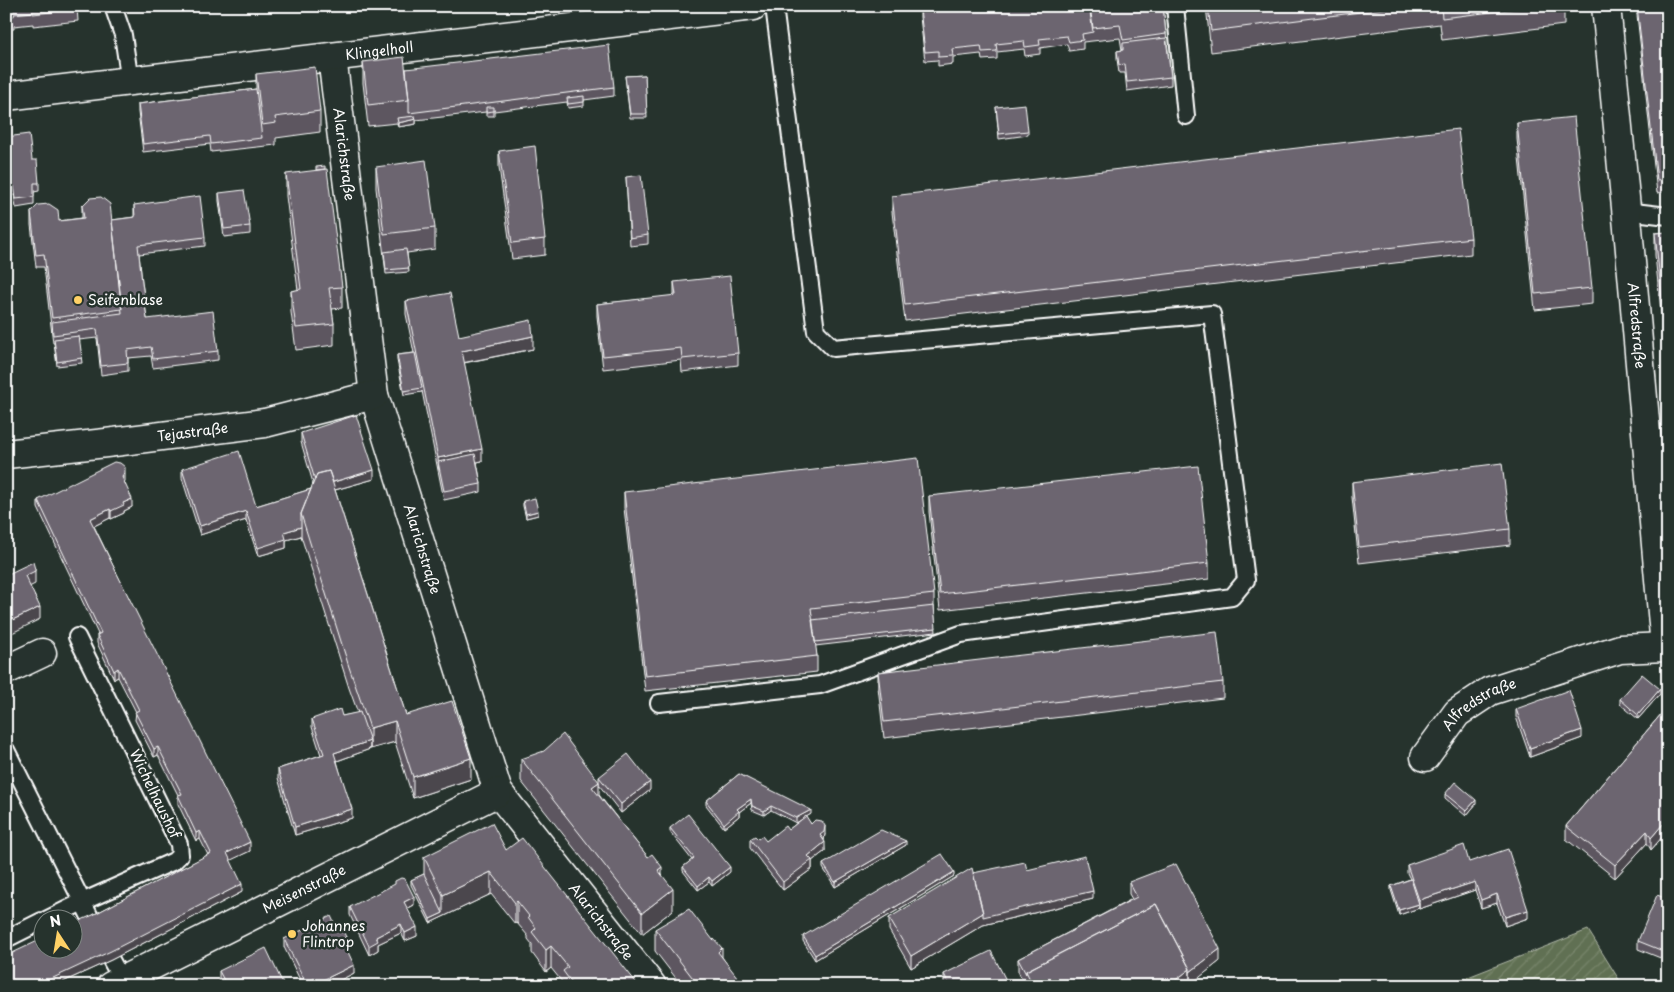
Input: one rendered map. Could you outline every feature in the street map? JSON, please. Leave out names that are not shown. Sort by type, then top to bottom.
[{"type":"street","name":"Klingelholl","points":[[6,96],[332,57],[631,14],[753,6]]},
{"type":"street","name":"Alfredstraße","points":[[1425,757],[1457,713],[1490,691],[1620,649],[1667,648],[1664,576],[1606,6]]},
{"type":"street","name":"Alarichstraße","points":[[332,57],[374,395],[498,792],[652,986]]},
{"type":"street","name":"Tejastraße","points":[[6,454],[266,423],[374,395]]},
{"type":"street","points":[[6,670],[42,653]]},
{"type":"street","name":"Meisenstraße","points":[[115,975],[498,792]]},
{"type":"lane","points":[[112,6],[122,35],[130,82]]},
{"type":"lane","points":[[659,703],[820,685],[961,634],[1232,597],[1246,580],[1212,314],[834,348],[816,331],[774,6]]},
{"type":"lane","points":[[1175,6],[1186,116]]},
{"type":"lane","points":[[1626,211],[1668,216]]},
{"type":"lane","name":"Wichelhaushof","points":[[66,910],[174,861],[180,855],[179,844],[77,637]]},
{"type":"lane","points":[[6,750],[93,923]]},
{"type":"lane","points":[[6,939],[32,926]]},
{"type":"green space","points":[[1588,930],[1623,986],[1445,986]]},
{"type":"building","points":[[6,6],[77,6],[78,9],[14,14],[14,16],[6,17]]},
{"type":"building","points":[[941,6],[1089,6],[1093,32],[1082,34],[1083,40],[1069,42],[1067,36],[1039,39],[1040,45],[1025,47],[1024,41],[996,44],[997,51],[982,52],[981,46],[952,49],[953,56],[938,57],[938,51],[925,52],[920,9]]},
{"type":"building","points":[[1090,6],[1163,6],[1166,34],[1123,40],[1120,25],[1093,28]]},
{"type":"building","points":[[1208,6],[1408,6],[1211,31]]},
{"type":"building","points":[[1441,6],[1542,6],[1442,18]]},
{"type":"building","points":[[1637,6],[1668,6],[1668,179],[1657,180]]},
{"type":"building","points":[[1166,38],[1171,77],[1127,82],[1125,64],[1119,65],[1117,51],[1123,50],[1123,43]]},
{"type":"building","points":[[609,45],[614,87],[409,113],[406,69]]},
{"type":"building","points":[[404,57],[409,100],[368,105],[363,62]]},
{"type":"building","points":[[315,67],[320,111],[275,117],[276,123],[262,125],[256,74]]},
{"type":"building","points":[[645,75],[647,114],[630,114],[625,76]]},
{"type":"building","points":[[256,89],[262,138],[211,144],[210,136],[143,144],[138,104]]},
{"type":"building","points":[[584,96],[584,102],[568,104],[567,98]]},
{"type":"building","points":[[1025,104],[1028,131],[999,134],[996,107]]},
{"type":"building","points":[[486,107],[494,107],[494,111],[486,112]]},
{"type":"building","points":[[415,116],[416,119],[398,123],[397,118]]},
{"type":"building","points":[[1574,117],[1592,288],[1535,294],[1517,123]]},
{"type":"building","points":[[1458,129],[1471,238],[905,305],[892,196]]},
{"type":"building","points":[[29,134],[32,160],[37,160],[39,183],[34,183],[34,197],[16,199],[14,186],[6,188],[6,137]]},
{"type":"building","points":[[535,146],[545,239],[512,243],[499,151]]},
{"type":"building","points":[[426,160],[435,228],[384,234],[376,167]]},
{"type":"building","points":[[325,166],[325,169],[316,170],[316,167]]},
{"type":"building","points":[[327,169],[342,287],[329,288],[334,324],[296,328],[291,291],[301,289],[286,174]]},
{"type":"building","points":[[641,175],[648,235],[630,238],[626,177]]},
{"type":"building","points":[[244,190],[250,226],[224,229],[219,193]]},
{"type":"building","points":[[200,196],[205,237],[138,245],[142,282],[147,319],[213,311],[218,351],[153,359],[151,347],[127,350],[128,363],[101,366],[97,329],[53,335],[52,322],[122,313],[112,220],[135,217],[134,205]]},
{"type":"building","points":[[101,197],[110,204],[122,309],[52,318],[44,254],[36,255],[31,212],[38,205],[49,204],[58,210],[59,221],[84,218],[82,206],[90,198]]},
{"type":"building","points":[[1668,232],[1668,357],[1655,233]]},
{"type":"building","points":[[406,249],[409,268],[386,270],[384,252]]},
{"type":"building","points":[[730,276],[738,353],[682,359],[681,348],[603,356],[597,304],[676,295],[674,282]]},
{"type":"building","points":[[450,293],[459,336],[531,320],[533,336],[462,351],[482,449],[438,458],[406,301]]},
{"type":"building","points":[[79,336],[82,358],[57,362],[54,339]]},
{"type":"building","points":[[415,353],[422,388],[404,391],[397,355]]},
{"type":"building","points":[[356,415],[374,470],[333,482],[329,471],[317,474],[315,480],[301,433]]},
{"type":"building","points":[[239,451],[256,506],[311,489],[301,514],[301,527],[284,532],[286,539],[258,548],[246,511],[200,526],[182,469]]},
{"type":"building","points":[[475,454],[481,484],[444,491],[438,462]]},
{"type":"building","points":[[918,458],[934,594],[811,608],[817,656],[645,676],[624,492]]},
{"type":"building","points":[[114,462],[120,463],[125,467],[125,473],[122,477],[132,499],[123,503],[124,505],[111,511],[110,509],[90,519],[250,842],[227,853],[242,884],[111,951],[36,986],[6,986],[6,956],[32,944],[32,960],[82,960],[82,920],[211,853],[200,831],[196,833],[178,795],[182,794],[158,747],[154,749],[135,712],[139,710],[118,668],[114,671],[97,635],[101,633],[38,500]]},
{"type":"building","points":[[1502,463],[1510,529],[1359,547],[1352,482]]},
{"type":"building","points":[[1198,466],[1209,563],[940,594],[929,496]]},
{"type":"building","points":[[329,471],[406,715],[452,701],[471,758],[413,777],[395,721],[370,728],[301,514],[317,474]]},
{"type":"building","points":[[535,498],[538,511],[526,514],[523,501]]},
{"type":"building","points":[[33,562],[35,571],[25,576],[40,607],[6,623],[6,575]]},
{"type":"building","points":[[934,606],[936,628],[815,642],[812,620]]},
{"type":"building","points":[[1217,632],[1223,682],[884,722],[878,672]]},
{"type":"building","points":[[1642,674],[1660,689],[1638,715],[1620,699]]},
{"type":"building","points":[[1569,690],[1582,730],[1530,748],[1516,709]]},
{"type":"building","points":[[1668,706],[1668,828],[1663,824],[1651,838],[1647,831],[1615,865],[1566,826]]},
{"type":"building","points":[[340,709],[342,716],[360,712],[370,741],[334,753],[352,809],[295,827],[278,769],[324,754],[312,719]]},
{"type":"building","points":[[563,734],[599,782],[592,787],[648,857],[652,854],[662,867],[658,870],[673,889],[642,913],[521,759],[544,751]]},
{"type":"building","points":[[628,754],[650,782],[621,804],[599,777]]},
{"type":"building","points":[[739,774],[811,810],[796,818],[771,806],[764,811],[752,806],[751,799],[737,809],[739,811],[724,824],[706,801]]},
{"type":"building","points":[[1455,782],[1476,800],[1466,811],[1445,794]]},
{"type":"building","points":[[688,814],[730,867],[712,881],[709,877],[698,886],[683,867],[694,858],[670,828]]},
{"type":"building","points":[[806,816],[811,824],[815,820],[822,821],[825,826],[824,832],[820,835],[825,842],[808,856],[812,860],[783,882],[750,839],[755,836],[758,839],[762,836],[766,841],[785,826],[788,830]]},
{"type":"building","points":[[492,823],[506,850],[522,838],[639,986],[574,986],[563,971],[568,967],[551,946],[546,950],[532,932],[536,928],[529,916],[517,901],[515,903],[491,872],[443,895],[424,857]]},
{"type":"building","points":[[881,830],[906,841],[835,882],[823,864]]},
{"type":"building","points":[[1464,845],[1469,862],[1508,849],[1528,910],[1505,917],[1497,894],[1481,900],[1475,882],[1419,900],[1407,865]]},
{"type":"building","points":[[942,854],[954,872],[815,955],[803,936]]},
{"type":"building","points":[[1085,856],[1093,891],[983,917],[973,873],[1025,862],[1027,870]]},
{"type":"building","points":[[1176,864],[1220,949],[1190,972],[1156,904],[1026,971],[1026,974],[1018,959],[1137,897],[1129,882]]},
{"type":"building","points":[[972,868],[983,913],[911,956],[889,918]]},
{"type":"building","points":[[424,874],[443,913],[430,919],[411,880]]},
{"type":"building","points":[[401,878],[405,879],[414,897],[404,902],[417,927],[405,933],[401,924],[376,937],[378,941],[369,946],[350,907],[395,884],[395,881]]},
{"type":"building","points":[[1411,879],[1419,904],[1399,910],[1391,886]]},
{"type":"building","points":[[1657,895],[1668,899],[1668,953],[1638,941]]},
{"type":"building","points":[[1156,904],[1190,969],[1168,986],[1033,986],[1026,971]]},
{"type":"building","points":[[689,909],[713,940],[722,948],[718,952],[741,982],[734,986],[699,986],[655,929]]},
{"type":"building","points":[[331,916],[339,933],[343,931],[346,937],[342,939],[354,965],[317,983],[315,978],[306,983],[284,939]]},
{"type":"building","points":[[266,948],[284,986],[227,986],[219,971]]},
{"type":"building","points":[[991,951],[1009,986],[950,986],[944,974]]},
{"type":"building","points":[[1026,978],[1030,986],[1011,986]]},
{"type":"building","points":[[201,980],[203,986],[190,986]]},
{"type":"place","name":"Seifenblase","points":[[78,300]]},
{"type":"place","name":"Johannes Flintrop","points":[[292,934]]}]
